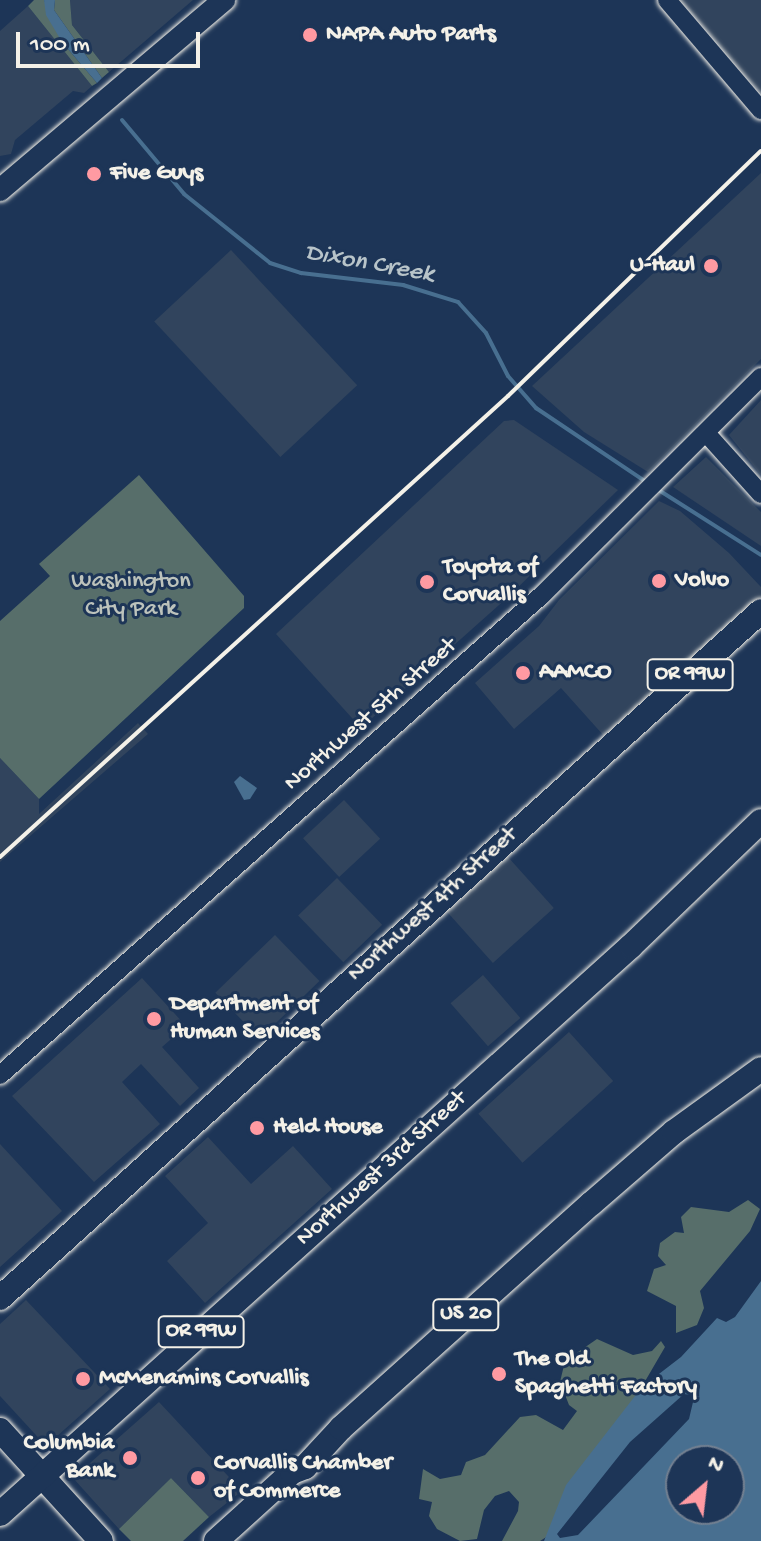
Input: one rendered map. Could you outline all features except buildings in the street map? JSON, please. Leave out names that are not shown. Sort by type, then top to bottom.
[{"type":"highway","name":"Northwest 4th Street","points":[[0,1298],[761,611]]},
{"type":"highway","name":"Northwest 3rd Street","points":[[0,1514],[631,946],[761,821]]},
{"type":"highway","name":"US 20","points":[[216,1541],[292,1472],[316,1456],[341,1428],[674,1132],[761,1069]]},
{"type":"highway","points":[[0,1430],[101,1541]]},
{"type":"main road","points":[[0,190],[224,0]]},
{"type":"street","points":[[667,0],[761,110]]},
{"type":"street","name":"Northwest 5th Street","points":[[0,1075],[542,595],[761,377]]},
{"type":"street","points":[[706,433],[761,494]]},
{"type":"shaded area","points":[[44,0],[55,0],[54,10],[102,78],[97,83],[62,42],[46,15]]},
{"type":"shaded area","points":[[70,0],[193,0],[109,72],[72,25]]},
{"type":"shaded area","points":[[681,0],[761,0],[761,93]]},
{"type":"shaded area","points":[[28,6],[92,86],[84,93],[73,91],[15,140],[11,154],[0,156],[0,31]]},
{"type":"shaded area","name":"U-Haul","points":[[761,173],[761,359],[648,472],[584,432],[532,386]]},
{"type":"shaded area","points":[[231,250],[357,385],[280,457],[154,322]]},
{"type":"shaded area","points":[[761,400],[761,475],[729,435]]},
{"type":"shaded area","points":[[514,420],[618,490],[508,597],[361,728],[276,634],[504,421]]},
{"type":"shaded area","points":[[706,457],[761,512],[761,546],[673,487]]},
{"type":"shaded area","points":[[659,501],[680,511],[729,553],[761,587],[761,597],[604,736],[561,688],[514,729],[475,683],[539,626],[559,600]]},
{"type":"shaded area","points":[[138,723],[148,734],[0,862],[0,758],[39,799],[39,814]]},
{"type":"shaded area","points":[[240,776],[257,788],[250,799],[244,800],[234,782]]},
{"type":"shaded area","points":[[344,800],[380,839],[339,877],[303,838]]},
{"type":"shaded area","points":[[507,856],[554,908],[493,963],[446,911]]},
{"type":"shaded area","points":[[337,878],[382,925],[343,962],[298,916]]},
{"type":"shaded area","points":[[275,935],[319,981],[260,1039],[215,993]]},
{"type":"shaded area","points":[[483,975],[520,1018],[488,1046],[451,1003]]},
{"type":"shaded area","points":[[142,978],[186,1026],[162,1047],[199,1088],[180,1106],[141,1064],[122,1082],[160,1124],[94,1182],[12,1096]]},
{"type":"shaded area","points":[[569,1032],[613,1081],[522,1163],[478,1114]]},
{"type":"shaded area","points":[[208,1137],[251,1184],[293,1146],[332,1189],[205,1303],[167,1261],[208,1223],[165,1176]]},
{"type":"shaded area","points":[[0,1144],[62,1211],[0,1267]]},
{"type":"shaded area","points":[[761,1281],[761,1541],[544,1541],[566,1485],[642,1387],[681,1357],[717,1318],[726,1322],[735,1317]],"holes":[[[684,1394],[691,1395],[693,1402],[689,1419],[578,1535],[560,1538],[557,1534],[630,1442]]]},
{"type":"shaded area","points":[[26,1300],[110,1389],[46,1446],[0,1396],[0,1324]]},
{"type":"shaded area","points":[[159,1402],[242,1491],[209,1517],[171,1478],[119,1529],[73,1478]]},
{"type":"green space","points":[[34,0],[44,0],[62,42],[97,83],[92,86],[28,6]]},
{"type":"green space","points":[[55,0],[70,0],[72,25],[109,72],[102,78],[54,10]]},
{"type":"green space","name":"Washington City Park","points":[[139,475],[244,596],[244,608],[39,799],[0,758],[0,621],[50,576],[39,564]]},
{"type":"green space","points":[[748,1200],[760,1209],[750,1231],[700,1291],[704,1308],[697,1325],[676,1333],[676,1306],[647,1291],[654,1269],[666,1265],[658,1256],[660,1243],[675,1232],[684,1233],[681,1217],[691,1207],[729,1212]]},
{"type":"green space","points":[[597,1339],[633,1355],[652,1351],[661,1341],[665,1347],[559,1529],[540,1541],[502,1541],[518,1511],[519,1502],[509,1491],[495,1496],[484,1510],[477,1539],[460,1541],[437,1529],[429,1516],[432,1502],[419,1499],[423,1469],[440,1479],[461,1475],[466,1462],[485,1455],[520,1417],[536,1415],[563,1430],[577,1411],[569,1405],[560,1382],[565,1361]]},
{"type":"green space","points":[[171,1478],[209,1517],[183,1541],[131,1541],[119,1529]]},
{"type":"waterway","name":"Dixon Creek","points":[[122,120],[184,194],[270,263],[301,273],[403,285],[458,302],[486,333],[508,376],[536,408],[646,482]]},
{"type":"waterway","name":"Dixon Creek","points":[[657,489],[761,555]]},
{"type":"railway","points":[[0,857],[508,396],[761,151]]},
{"type":"place","name":"NAPA Auto Parts","points":[[310,35]]},
{"type":"place","name":"Five Guys","points":[[94,174]]},
{"type":"place","name":"U-Haul","points":[[711,266]]},
{"type":"place","name":"Volvo","points":[[659,581]]},
{"type":"place","name":"Toyota of Corvallis","points":[[427,582]]},
{"type":"place","name":"AAMCO","points":[[523,673]]},
{"type":"place","name":"Department of Human Services","points":[[154,1019]]},
{"type":"place","name":"Held House","points":[[257,1128]]},
{"type":"place","name":"The Old Spaghetti Factory","points":[[499,1374]]},
{"type":"place","name":"McMenamins Corvallis","points":[[83,1379]]},
{"type":"place","name":"Columbia Bank","points":[[130,1458]]},
{"type":"place","name":"Corvallis Chamber of Commerce","points":[[198,1478]]}]
